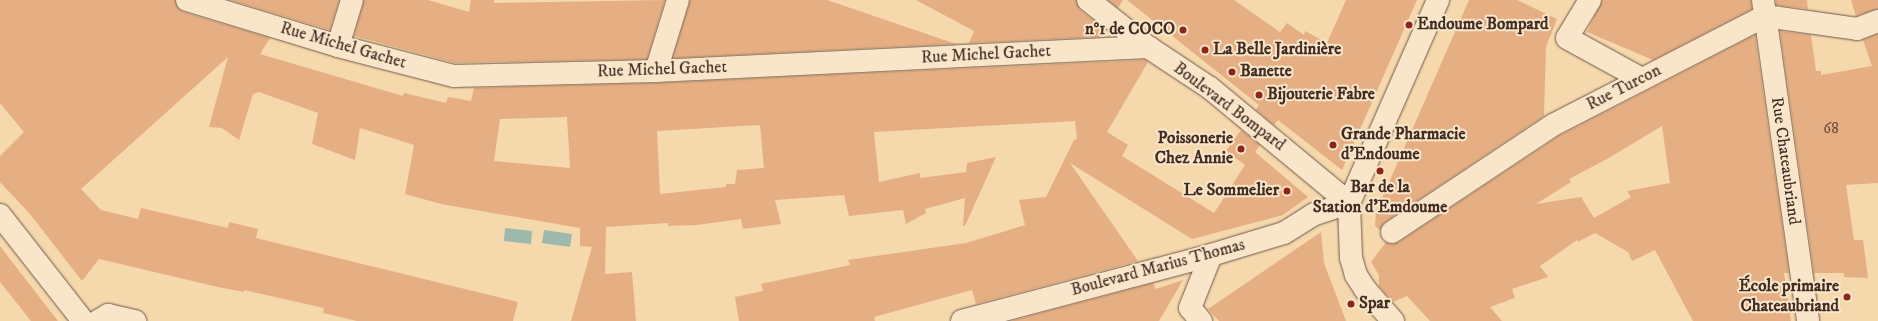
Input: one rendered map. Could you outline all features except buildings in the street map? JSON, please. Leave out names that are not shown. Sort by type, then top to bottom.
[{"type":"street","name":"Rue Michel Gachet","points":[[188,0],[338,46],[454,76],[656,72],[1148,48]]},
{"type":"street","points":[[338,46],[352,0]]},
{"type":"street","points":[[656,72],[678,0]]},
{"type":"street","name":"Boulevard Bompard","points":[[1088,0],[1148,48],[1210,88],[1349,203]]},
{"type":"street","points":[[1393,321],[1365,289],[1356,275],[1351,258],[1349,203],[1438,0]]},
{"type":"street","points":[[1590,0],[1567,38],[1642,79]]},
{"type":"street","points":[[1764,8],[1857,29],[1878,21]]},
{"type":"street","name":"Rue Turcon","points":[[1392,232],[1553,125],[1642,79],[1764,8]]},
{"type":"street","name":"Rue Chateaubriand","points":[[1764,8],[1808,321]]},
{"type":"street","name":"Boulevard Marius Thomas","points":[[962,321],[1211,255],[1284,233],[1315,214],[1349,203]]},
{"type":"street","points":[[0,215],[82,321]]},
{"type":"street","points":[[1201,321],[1190,308],[1211,255]]},
{"type":"street","points":[[98,321],[108,315],[135,321]]},
{"type":"shaded area","points":[[505,228],[532,231],[531,244],[504,241]]},
{"type":"shaded area","points":[[544,230],[572,234],[570,247],[542,243]]},
{"type":"place","name":"Endoume Bompard","points":[[1409,25]]},
{"type":"place","name":"n°1 de COCO","points":[[1183,30]]},
{"type":"place","name":"La Belle Jardinière","points":[[1205,50]]},
{"type":"place","name":"Banette","points":[[1232,72]]},
{"type":"place","name":"Bijouterie Fabre","points":[[1259,95]]},
{"type":"place","name":"Grande Pharmacie d'Endoume","points":[[1333,145]]},
{"type":"place","name":"Poissonerie Chez Annie","points":[[1241,149]]},
{"type":"place","name":"Bar de la Station d'Emdoume","points":[[1380,171]]},
{"type":"place","name":"Le Sommelier","points":[[1287,191]]},
{"type":"place","name":"École primaire Chateaubriand","points":[[1847,297]]},
{"type":"place","name":"Spar","points":[[1351,304]]}]
